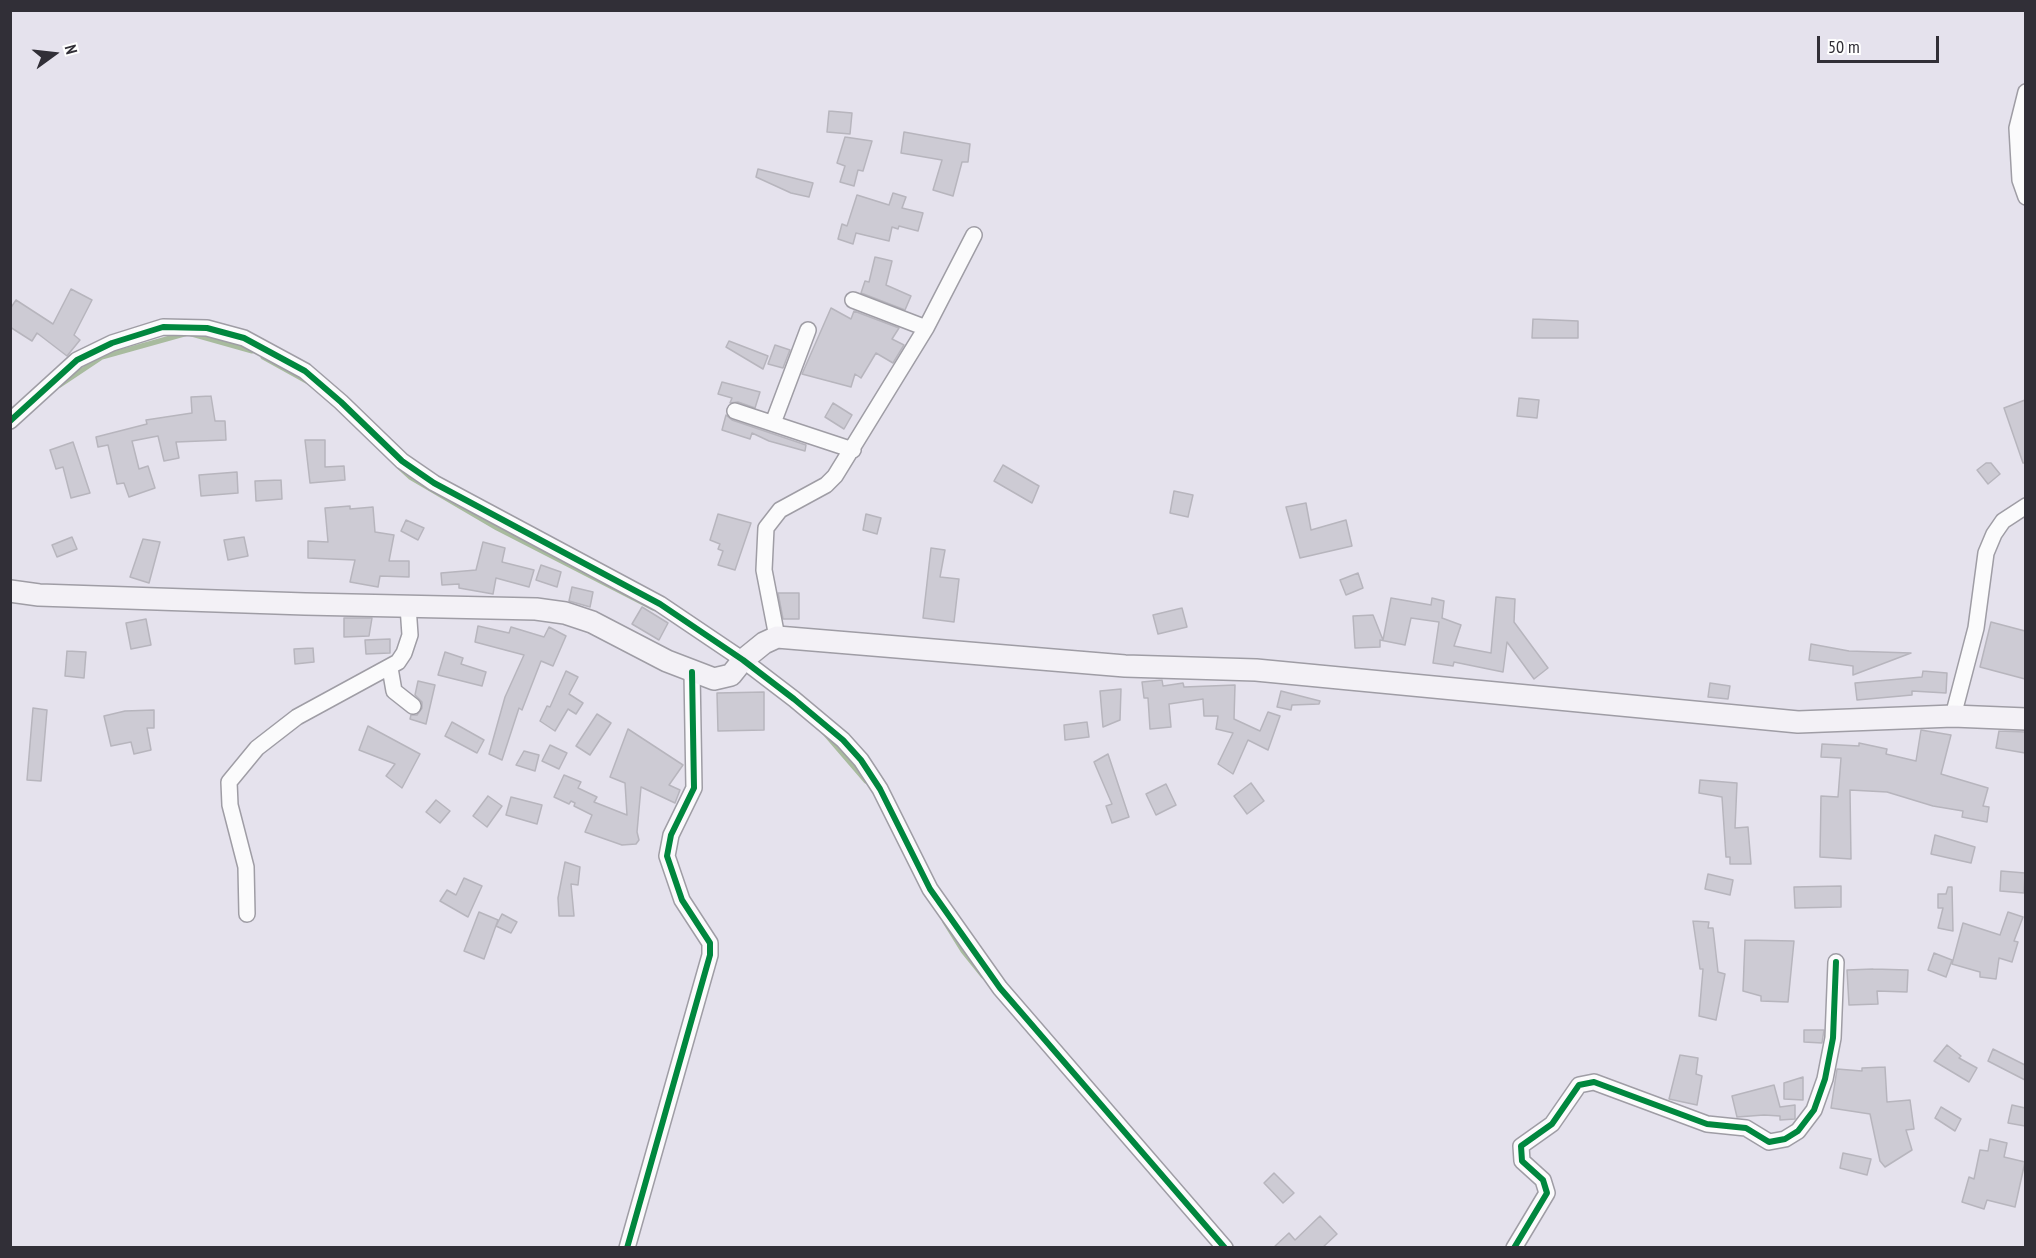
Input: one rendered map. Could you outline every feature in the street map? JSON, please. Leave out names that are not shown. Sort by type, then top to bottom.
[{"type":"main road","points":[[10,591],[62,596],[536,609],[592,622],[692,672],[714,679],[738,666],[764,642],[777,637],[1125,666],[1256,670],[1798,722],[1953,716],[2025,719]]},
{"type":"street","points":[[2025,92],[2017,128],[2020,180],[2025,197]]},
{"type":"street","points":[[777,637],[764,570],[766,528],[780,510],[826,486],[853,450],[926,328],[974,235]]},
{"type":"street","points":[[853,300],[926,328]]},
{"type":"street","points":[[10,422],[77,360],[112,343],[163,327],[207,328],[243,338],[305,371],[402,461],[434,483],[660,604],[738,666],[843,740],[861,760],[880,789],[930,889],[994,979],[1225,1248]]},
{"type":"street","points":[[773,423],[808,330]]},
{"type":"street","points":[[735,411],[853,450]]},
{"type":"street","points":[[1953,716],[1976,628],[1986,553],[2003,520],[2025,506]]},
{"type":"street","points":[[247,914],[246,867],[229,797],[230,782],[257,748],[297,717],[390,668],[401,658],[408,641],[408,606]]},
{"type":"street","points":[[390,668],[394,691],[413,706]]},
{"type":"street","points":[[627,1248],[710,956],[710,943],[682,900],[667,856],[671,835],[694,788],[692,672]]},
{"type":"street","points":[[1514,1248],[1546,1193],[1543,1180],[1522,1161],[1521,1146],[1552,1124],[1579,1084],[1594,1082],[1707,1124],[1738,1125],[1769,1142],[1785,1139],[1798,1131],[1814,1110],[1825,1079],[1833,1038],[1836,962]]},
{"type":"building","points":[[829,111],[852,113],[850,134],[827,132]]},
{"type":"building","points":[[904,132],[970,144],[968,162],[962,162],[953,196],[933,190],[942,160],[901,153]]},
{"type":"building","points":[[845,137],[872,141],[863,171],[858,170],[854,186],[840,182],[845,166],[837,163]]},
{"type":"building","points":[[758,169],[813,183],[809,197],[791,193],[756,177]]},
{"type":"building","points":[[893,193],[906,197],[902,208],[923,213],[918,231],[899,226],[898,229],[892,227],[889,241],[856,233],[853,244],[838,239],[842,224],[847,226],[857,195],[889,205]]},
{"type":"building","points":[[875,257],[892,261],[886,285],[911,296],[905,310],[861,293],[865,281],[869,282]]},
{"type":"building","points":[[71,289],[92,300],[74,335],[80,340],[67,356],[37,333],[32,341],[10,327],[10,309],[16,300],[53,324]]},
{"type":"building","points":[[831,308],[851,319],[854,311],[899,328],[892,339],[904,345],[893,363],[876,353],[861,378],[855,374],[851,387],[802,374]]},
{"type":"building","points":[[1533,319],[1578,321],[1578,338],[1532,338]]},
{"type":"building","points":[[729,341],[768,356],[763,369],[726,347]]},
{"type":"building","points":[[775,345],[790,350],[783,368],[768,364]]},
{"type":"building","points":[[722,382],[760,392],[755,408],[738,402],[730,403],[732,398],[718,394]]},
{"type":"building","points":[[211,396],[215,421],[225,421],[226,440],[176,442],[179,458],[164,461],[158,436],[132,441],[139,469],[148,466],[155,488],[129,497],[124,483],[117,484],[108,445],[98,447],[96,437],[147,424],[146,420],[192,413],[191,397]]},
{"type":"building","points":[[1519,398],[1539,400],[1537,418],[1517,416]]},
{"type":"building","points":[[2025,400],[2025,463],[2023,463],[2004,408]]},
{"type":"building","points":[[833,403],[852,415],[844,429],[825,417]]},
{"type":"building","points":[[726,415],[732,420],[806,445],[805,451],[769,441],[752,433],[750,439],[722,430]]},
{"type":"building","points":[[305,440],[325,440],[325,467],[344,466],[345,480],[310,483]]},
{"type":"building","points":[[73,442],[90,493],[71,498],[63,467],[56,469],[50,450]]},
{"type":"building","points":[[1986,463],[1991,463],[2000,474],[1988,484],[1977,470]]},
{"type":"building","points":[[1003,465],[1039,486],[1032,503],[994,481]]},
{"type":"building","points":[[237,472],[238,493],[201,496],[199,475]]},
{"type":"building","points":[[281,480],[282,499],[256,501],[255,481]]},
{"type":"building","points":[[1174,491],[1193,495],[1188,517],[1170,513]]},
{"type":"building","points":[[1306,503],[1311,530],[1346,520],[1352,546],[1300,558],[1286,507]]},
{"type":"building","points":[[350,506],[350,509],[373,507],[375,532],[394,535],[389,561],[409,561],[409,577],[380,576],[378,587],[350,582],[355,560],[308,558],[308,541],[328,542],[325,508]]},
{"type":"building","points":[[718,514],[751,523],[735,570],[718,565],[723,551],[718,549],[720,544],[710,540]]},
{"type":"building","points":[[866,514],[881,518],[877,534],[863,530]]},
{"type":"building","points":[[406,520],[424,528],[418,540],[401,531]]},
{"type":"building","points":[[72,537],[77,549],[57,557],[52,545]]},
{"type":"building","points":[[244,537],[248,556],[228,560],[224,540]]},
{"type":"building","points":[[143,539],[160,542],[149,583],[130,577]]},
{"type":"building","points":[[483,542],[505,548],[502,562],[534,570],[529,587],[496,578],[493,594],[459,588],[459,584],[442,585],[441,573],[476,570]]},
{"type":"building","points":[[931,548],[945,550],[940,577],[959,579],[954,622],[923,618]]},
{"type":"building","points":[[541,565],[561,572],[557,587],[536,580]]},
{"type":"building","points":[[1358,573],[1363,588],[1346,595],[1340,580]]},
{"type":"building","points":[[572,587],[593,592],[590,607],[569,601]]},
{"type":"building","points":[[778,593],[799,593],[799,619],[783,619]]},
{"type":"building","points":[[1496,597],[1515,599],[1514,622],[1548,668],[1534,679],[1507,642],[1503,672],[1454,662],[1453,666],[1433,663],[1439,622],[1411,618],[1405,645],[1380,640],[1380,647],[1355,648],[1353,616],[1373,615],[1383,640],[1391,598],[1431,605],[1432,598],[1444,601],[1442,618],[1461,625],[1454,646],[1491,653]]},
{"type":"building","points":[[642,607],[668,623],[659,640],[632,624]]},
{"type":"building","points":[[1182,608],[1187,627],[1158,634],[1153,615]]},
{"type":"building","points":[[344,618],[372,618],[369,636],[344,637]]},
{"type":"building","points":[[146,619],[151,645],[131,649],[126,623]]},
{"type":"building","points":[[1991,622],[2025,631],[2025,679],[1980,667]]},
{"type":"building","points":[[478,626],[509,633],[511,627],[544,637],[549,627],[566,636],[553,666],[541,661],[522,710],[519,708],[502,760],[489,754],[505,697],[524,655],[475,642]]},
{"type":"building","points":[[390,639],[390,653],[366,654],[365,640]]},
{"type":"building","points":[[1811,644],[1849,651],[1911,653],[1853,675],[1853,666],[1809,660]]},
{"type":"building","points":[[313,648],[314,662],[295,664],[294,649]]},
{"type":"building","points":[[67,651],[86,652],[84,678],[65,676]]},
{"type":"building","points":[[445,652],[463,658],[461,664],[486,672],[482,686],[438,675]]},
{"type":"building","points":[[566,671],[578,677],[569,694],[583,703],[576,714],[568,709],[555,731],[540,721],[547,706],[550,707]]},
{"type":"building","points":[[1923,671],[1947,673],[1946,693],[1912,691],[1912,695],[1857,700],[1855,683],[1922,677]]},
{"type":"building","points":[[1162,680],[1163,686],[1183,683],[1184,687],[1235,685],[1234,719],[1260,731],[1268,712],[1280,716],[1268,750],[1248,740],[1233,774],[1218,764],[1233,733],[1216,729],[1218,716],[1204,716],[1203,699],[1169,704],[1171,727],[1150,729],[1148,698],[1144,698],[1142,682]]},
{"type":"building","points":[[418,681],[435,685],[426,724],[410,719],[411,715],[417,715],[422,708],[422,702],[415,695]]},
{"type":"building","points":[[1710,683],[1730,686],[1728,699],[1708,697]]},
{"type":"building","points":[[1121,689],[1120,720],[1103,727],[1100,691]]},
{"type":"building","points":[[1281,691],[1320,701],[1319,704],[1292,705],[1291,710],[1277,707]]},
{"type":"building","points":[[764,692],[764,730],[718,731],[717,693]]},
{"type":"building","points":[[33,708],[47,710],[41,781],[27,780]]},
{"type":"building","points":[[154,710],[154,728],[147,728],[151,750],[134,754],[131,742],[111,746],[104,716],[125,711]]},
{"type":"building","points":[[597,714],[611,723],[590,755],[576,746]]},
{"type":"building","points":[[452,722],[484,740],[477,753],[445,736]]},
{"type":"building","points":[[1087,722],[1089,737],[1065,740],[1064,725]]},
{"type":"building","points":[[368,726],[420,754],[402,788],[386,776],[395,764],[359,750]]},
{"type":"building","points":[[628,729],[683,765],[669,785],[680,790],[675,803],[641,787],[637,832],[639,840],[636,844],[622,845],[585,832],[592,815],[574,806],[575,803],[571,801],[569,804],[554,797],[564,775],[581,782],[578,788],[597,797],[594,802],[627,815],[625,783],[610,777]]},
{"type":"building","points":[[1921,730],[1951,735],[1941,774],[1988,788],[1983,806],[1989,807],[1987,822],[1962,817],[1963,811],[1933,806],[1887,792],[1850,790],[1851,859],[1820,857],[1821,796],[1838,797],[1841,758],[1821,757],[1822,744],[1859,746],[1859,743],[1887,749],[1886,754],[1916,761]]},
{"type":"building","points":[[1999,731],[2025,732],[2025,753],[1996,748]]},
{"type":"building","points":[[550,745],[567,753],[559,769],[542,761]]},
{"type":"building","points":[[524,751],[539,755],[535,771],[516,765]]},
{"type":"building","points":[[1108,754],[1129,817],[1112,823],[1106,806],[1112,804],[1094,762]]},
{"type":"building","points":[[1700,780],[1737,783],[1735,828],[1748,827],[1751,864],[1730,864],[1730,857],[1726,857],[1722,797],[1699,793]]},
{"type":"building","points":[[1251,783],[1264,801],[1247,814],[1234,796]]},
{"type":"building","points":[[1166,784],[1176,805],[1156,815],[1146,794]]},
{"type":"building","points":[[488,796],[502,806],[487,827],[473,816]]},
{"type":"building","points":[[511,797],[542,805],[537,824],[506,815]]},
{"type":"building","points":[[436,800],[450,811],[440,823],[426,812]]},
{"type":"building","points":[[1935,835],[1975,847],[1971,863],[1931,854]]},
{"type":"building","points":[[565,862],[580,867],[578,885],[571,884],[574,916],[559,916],[558,898]]},
{"type":"building","points":[[2001,871],[2025,873],[2024,893],[2000,891]]},
{"type":"building","points":[[1708,874],[1733,880],[1730,895],[1705,889]]},
{"type":"building","points":[[464,878],[482,886],[468,917],[440,901],[447,890],[456,895]]},
{"type":"building","points":[[1841,886],[1841,907],[1795,908],[1794,887]]},
{"type":"building","points":[[1948,887],[1952,887],[1953,931],[1938,928],[1943,908],[1938,908],[1938,894],[1946,894]]},
{"type":"building","points":[[479,912],[498,920],[484,959],[464,951]]},
{"type":"building","points":[[2008,912],[2023,917],[2014,941],[2018,942],[2012,962],[1999,958],[1996,979],[1980,977],[1980,972],[1952,964],[1963,923],[2000,935]]},
{"type":"building","points":[[502,914],[517,922],[511,933],[496,926]]},
{"type":"building","points":[[1693,921],[1709,922],[1708,928],[1713,928],[1718,972],[1725,974],[1716,1020],[1699,1016],[1703,969],[1700,969]]},
{"type":"building","points":[[1745,940],[1794,941],[1788,1002],[1761,1001],[1761,996],[1743,991]]},
{"type":"building","points":[[1934,953],[1952,960],[1946,977],[1928,970]]},
{"type":"building","points":[[1847,970],[1908,970],[1907,992],[1877,991],[1878,1004],[1849,1005]]},
{"type":"building","points":[[1804,1030],[1824,1030],[1822,1043],[1804,1042]]},
{"type":"building","points":[[1947,1045],[1961,1056],[1959,1058],[1977,1068],[1969,1082],[1934,1061]]},
{"type":"building","points":[[1993,1049],[2025,1065],[2025,1080],[1988,1061]]},
{"type":"building","points":[[1680,1055],[1698,1058],[1696,1074],[1702,1076],[1697,1105],[1669,1099]]},
{"type":"building","points":[[1885,1067],[1887,1102],[1910,1100],[1914,1129],[1906,1130],[1912,1150],[1885,1167],[1880,1161],[1870,1114],[1831,1108],[1837,1069],[1862,1071],[1862,1068]]},
{"type":"building","points":[[1803,1077],[1803,1100],[1784,1099],[1784,1083]]},
{"type":"building","points":[[1774,1085],[1780,1107],[1795,1105],[1795,1119],[1780,1120],[1780,1116],[1764,1115],[1737,1117],[1732,1096]]},
{"type":"building","points":[[2012,1105],[2025,1108],[2025,1126],[2008,1123]]},
{"type":"building","points":[[1941,1107],[1961,1119],[1955,1131],[1935,1118]]},
{"type":"building","points":[[1990,1139],[2007,1143],[2004,1157],[2025,1162],[2015,1207],[1987,1200],[1984,1209],[1962,1202],[1969,1177],[1974,1179],[1980,1150],[1988,1151]]},
{"type":"building","points":[[1843,1153],[1871,1159],[1867,1175],[1840,1168]]},
{"type":"building","points":[[1274,1173],[1294,1193],[1283,1203],[1264,1183]]},
{"type":"building","points":[[1320,1216],[1337,1234],[1322,1248],[1273,1248],[1289,1233],[1295,1240]]},
{"type":"waterway","points":[[60,385],[102,357],[188,333],[252,351]]},
{"type":"waterway","points":[[263,357],[310,383]]},
{"type":"waterway","points":[[399,467],[410,477],[497,528],[653,608]]},
{"type":"waterway","points":[[823,731],[866,781]]},
{"type":"waterway","points":[[945,922],[963,951],[983,976]]},
{"type":"cycle path","points":[[10,421],[77,360],[112,343],[163,327],[207,328],[244,338],[305,371],[402,461],[434,483],[660,604],[743,660],[843,740],[861,760],[880,789],[930,889],[1000,988],[1225,1248]]},
{"type":"cycle path","points":[[627,1248],[710,955],[710,943],[682,900],[667,856],[671,835],[694,788],[692,672]]},
{"type":"cycle path","points":[[1514,1248],[1547,1193],[1543,1180],[1522,1161],[1521,1146],[1552,1124],[1579,1085],[1594,1082],[1707,1124],[1746,1128],[1769,1142],[1785,1139],[1798,1131],[1814,1110],[1825,1079],[1833,1038],[1836,962]]}]
